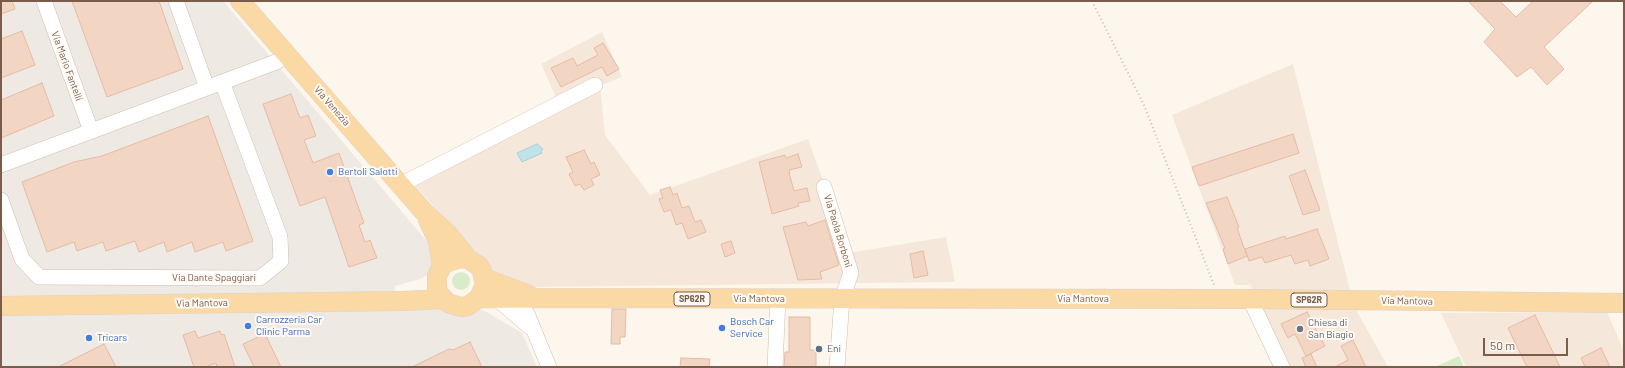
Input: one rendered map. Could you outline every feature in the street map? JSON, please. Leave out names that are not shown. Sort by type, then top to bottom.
[{"type":"main road","name":"Via Venezia","points":[[240,1],[424,212],[448,234],[468,259]]},
{"type":"main road","name":"Via Venezia","points":[[424,212],[438,241],[441,282]]},
{"type":"main road","name":"Via Mantova","points":[[1,306],[403,301],[441,282],[454,259],[468,259]]},
{"type":"main road","points":[[468,259],[479,266],[486,278],[485,285],[488,299]]},
{"type":"main road","name":"Via Mantova","points":[[486,278],[541,299]]},
{"type":"main road","name":"Via Mantova","points":[[441,282],[448,303],[461,307],[488,299],[778,298],[1250,299],[1624,303]]},
{"type":"street","name":"Via Mario Fantelli","points":[[44,1],[91,131]]},
{"type":"street","points":[[176,1],[207,88]]},
{"type":"street","points":[[1,165],[207,88],[279,60],[287,55]]},
{"type":"street","name":"Via Dante Spaggiari","points":[[1,200],[22,259],[39,277],[260,278],[281,261],[280,236],[222,82]]},
{"type":"street","points":[[400,184],[595,85]]},
{"type":"street","name":"Via Paola Borboni","points":[[824,187],[850,273],[842,298],[837,367]]},
{"type":"street","points":[[486,278],[519,300],[528,316],[532,329],[549,367]]},
{"type":"street","points":[[775,367],[778,298]]},
{"type":"street","points":[[488,299],[532,329]]},
{"type":"street","points":[[1250,299],[1282,367]]},
{"type":"path","points":[[1092,1],[1144,105],[1219,299]]},
{"type":"shaded area","points":[[1,1],[223,1],[431,246],[439,269],[420,279],[395,286],[396,305],[483,310],[522,333],[537,367],[1,367]]},
{"type":"shaded area","points":[[602,32],[622,77],[600,86],[605,135],[650,195],[808,139],[849,253],[946,237],[955,282],[531,287],[491,272],[411,181],[559,104],[541,64]]},
{"type":"shaded area","points":[[1293,64],[1354,306],[1388,367],[1287,367],[1250,285],[1235,285],[1172,115]]},
{"type":"shaded area","points":[[1607,312],[1624,351],[1624,367],[1466,367],[1441,313]]},
{"type":"green space","points":[[457,272],[465,272],[470,277],[468,288],[465,290],[457,290],[452,285],[452,277]]},
{"type":"green space","points":[[1459,356],[1464,367],[1435,367]]},
{"type":"water","points":[[537,144],[543,149],[541,151],[542,153],[522,162],[517,153]]},
{"type":"building","points":[[1,1],[12,1],[15,9],[1,14]]},
{"type":"building","points":[[72,1],[159,1],[183,69],[107,97]]},
{"type":"building","points":[[1468,1],[1500,1],[1516,17],[1533,1],[1593,1],[1544,47],[1564,69],[1547,85],[1531,67],[1517,77],[1484,42],[1495,29]]},
{"type":"building","points":[[22,31],[35,65],[1,78],[1,39]]},
{"type":"building","points":[[603,43],[619,69],[607,76],[602,67],[561,87],[551,68],[573,58],[577,66],[598,55],[594,48]]},
{"type":"building","points":[[42,83],[54,116],[1,138],[1,100]]},
{"type":"building","points":[[291,94],[300,118],[308,115],[316,136],[304,140],[313,163],[339,153],[364,223],[359,225],[365,242],[370,240],[377,258],[349,267],[325,197],[300,206],[263,104]]},
{"type":"building","points":[[208,116],[253,241],[226,251],[223,242],[195,252],[192,242],[167,252],[164,242],[139,252],[135,241],[106,251],[103,242],[77,251],[74,242],[47,252],[22,182],[74,162],[102,156]]},
{"type":"building","points":[[1293,134],[1299,153],[1199,186],[1192,167]]},
{"type":"building","points":[[584,150],[591,164],[594,162],[600,175],[591,179],[594,185],[584,190],[580,184],[575,186],[569,174],[573,172],[566,157]]},
{"type":"building","points":[[798,154],[802,167],[789,170],[789,173],[794,191],[807,188],[810,201],[798,203],[799,206],[772,214],[759,162],[785,155],[786,158]]},
{"type":"building","points":[[1305,170],[1320,210],[1303,215],[1289,176]]},
{"type":"building","points":[[670,187],[673,195],[677,193],[682,208],[689,206],[695,222],[701,220],[706,232],[688,239],[682,223],[676,225],[671,210],[664,212],[659,199],[663,198],[660,190]]},
{"type":"building","points":[[1227,197],[1239,227],[1237,228],[1247,256],[1228,264],[1223,249],[1225,248],[1206,203]]},
{"type":"building","points":[[825,220],[839,265],[820,272],[822,279],[798,280],[783,227],[806,222],[808,226]]},
{"type":"building","points":[[1317,229],[1329,259],[1310,266],[1308,260],[1295,264],[1291,255],[1265,263],[1262,257],[1249,261],[1245,249],[1285,236],[1286,239]]},
{"type":"building","points":[[731,241],[735,253],[725,257],[721,244]]},
{"type":"building","points":[[923,251],[928,275],[914,278],[910,254]]},
{"type":"building","points":[[612,309],[626,309],[625,337],[620,337],[620,344],[611,344]]},
{"type":"building","name":"Chiesa di San Biagio","points":[[1307,312],[1325,346],[1306,356],[1295,334],[1288,338],[1281,324]]},
{"type":"building","points":[[1535,315],[1560,367],[1527,367],[1508,328]]},
{"type":"building","points":[[789,317],[810,317],[810,350],[816,350],[816,367],[784,367],[785,352],[789,352]]},
{"type":"building","points":[[195,331],[198,338],[220,331],[221,335],[224,334],[235,367],[217,367],[216,363],[205,367],[194,367],[183,335]]},
{"type":"building","points":[[265,334],[281,367],[254,367],[243,344]]},
{"type":"building","points":[[1353,340],[1366,367],[1335,367],[1348,360],[1341,346]]},
{"type":"building","points":[[470,342],[482,367],[412,367],[449,349],[453,350]]},
{"type":"building","points":[[104,344],[116,367],[58,367]]},
{"type":"building","points":[[1601,348],[1610,367],[1585,367],[1581,358]]},
{"type":"building","points":[[1311,354],[1317,367],[1306,367],[1302,358]]},
{"type":"building","points":[[681,358],[710,359],[709,367],[680,367]]},
{"type":"place","name":"Bertoli Salotti","points":[[330,172]]},
{"type":"place","name":"Carrozzeria Car Clinic Parma","points":[[248,326]]},
{"type":"place","name":"Bosch Car Service","points":[[722,328]]},
{"type":"place","name":"Chiesa di San Biagio","points":[[1300,329]]},
{"type":"place","name":"Tricars","points":[[89,338]]},
{"type":"place","name":"Eni","points":[[819,349]]}]
